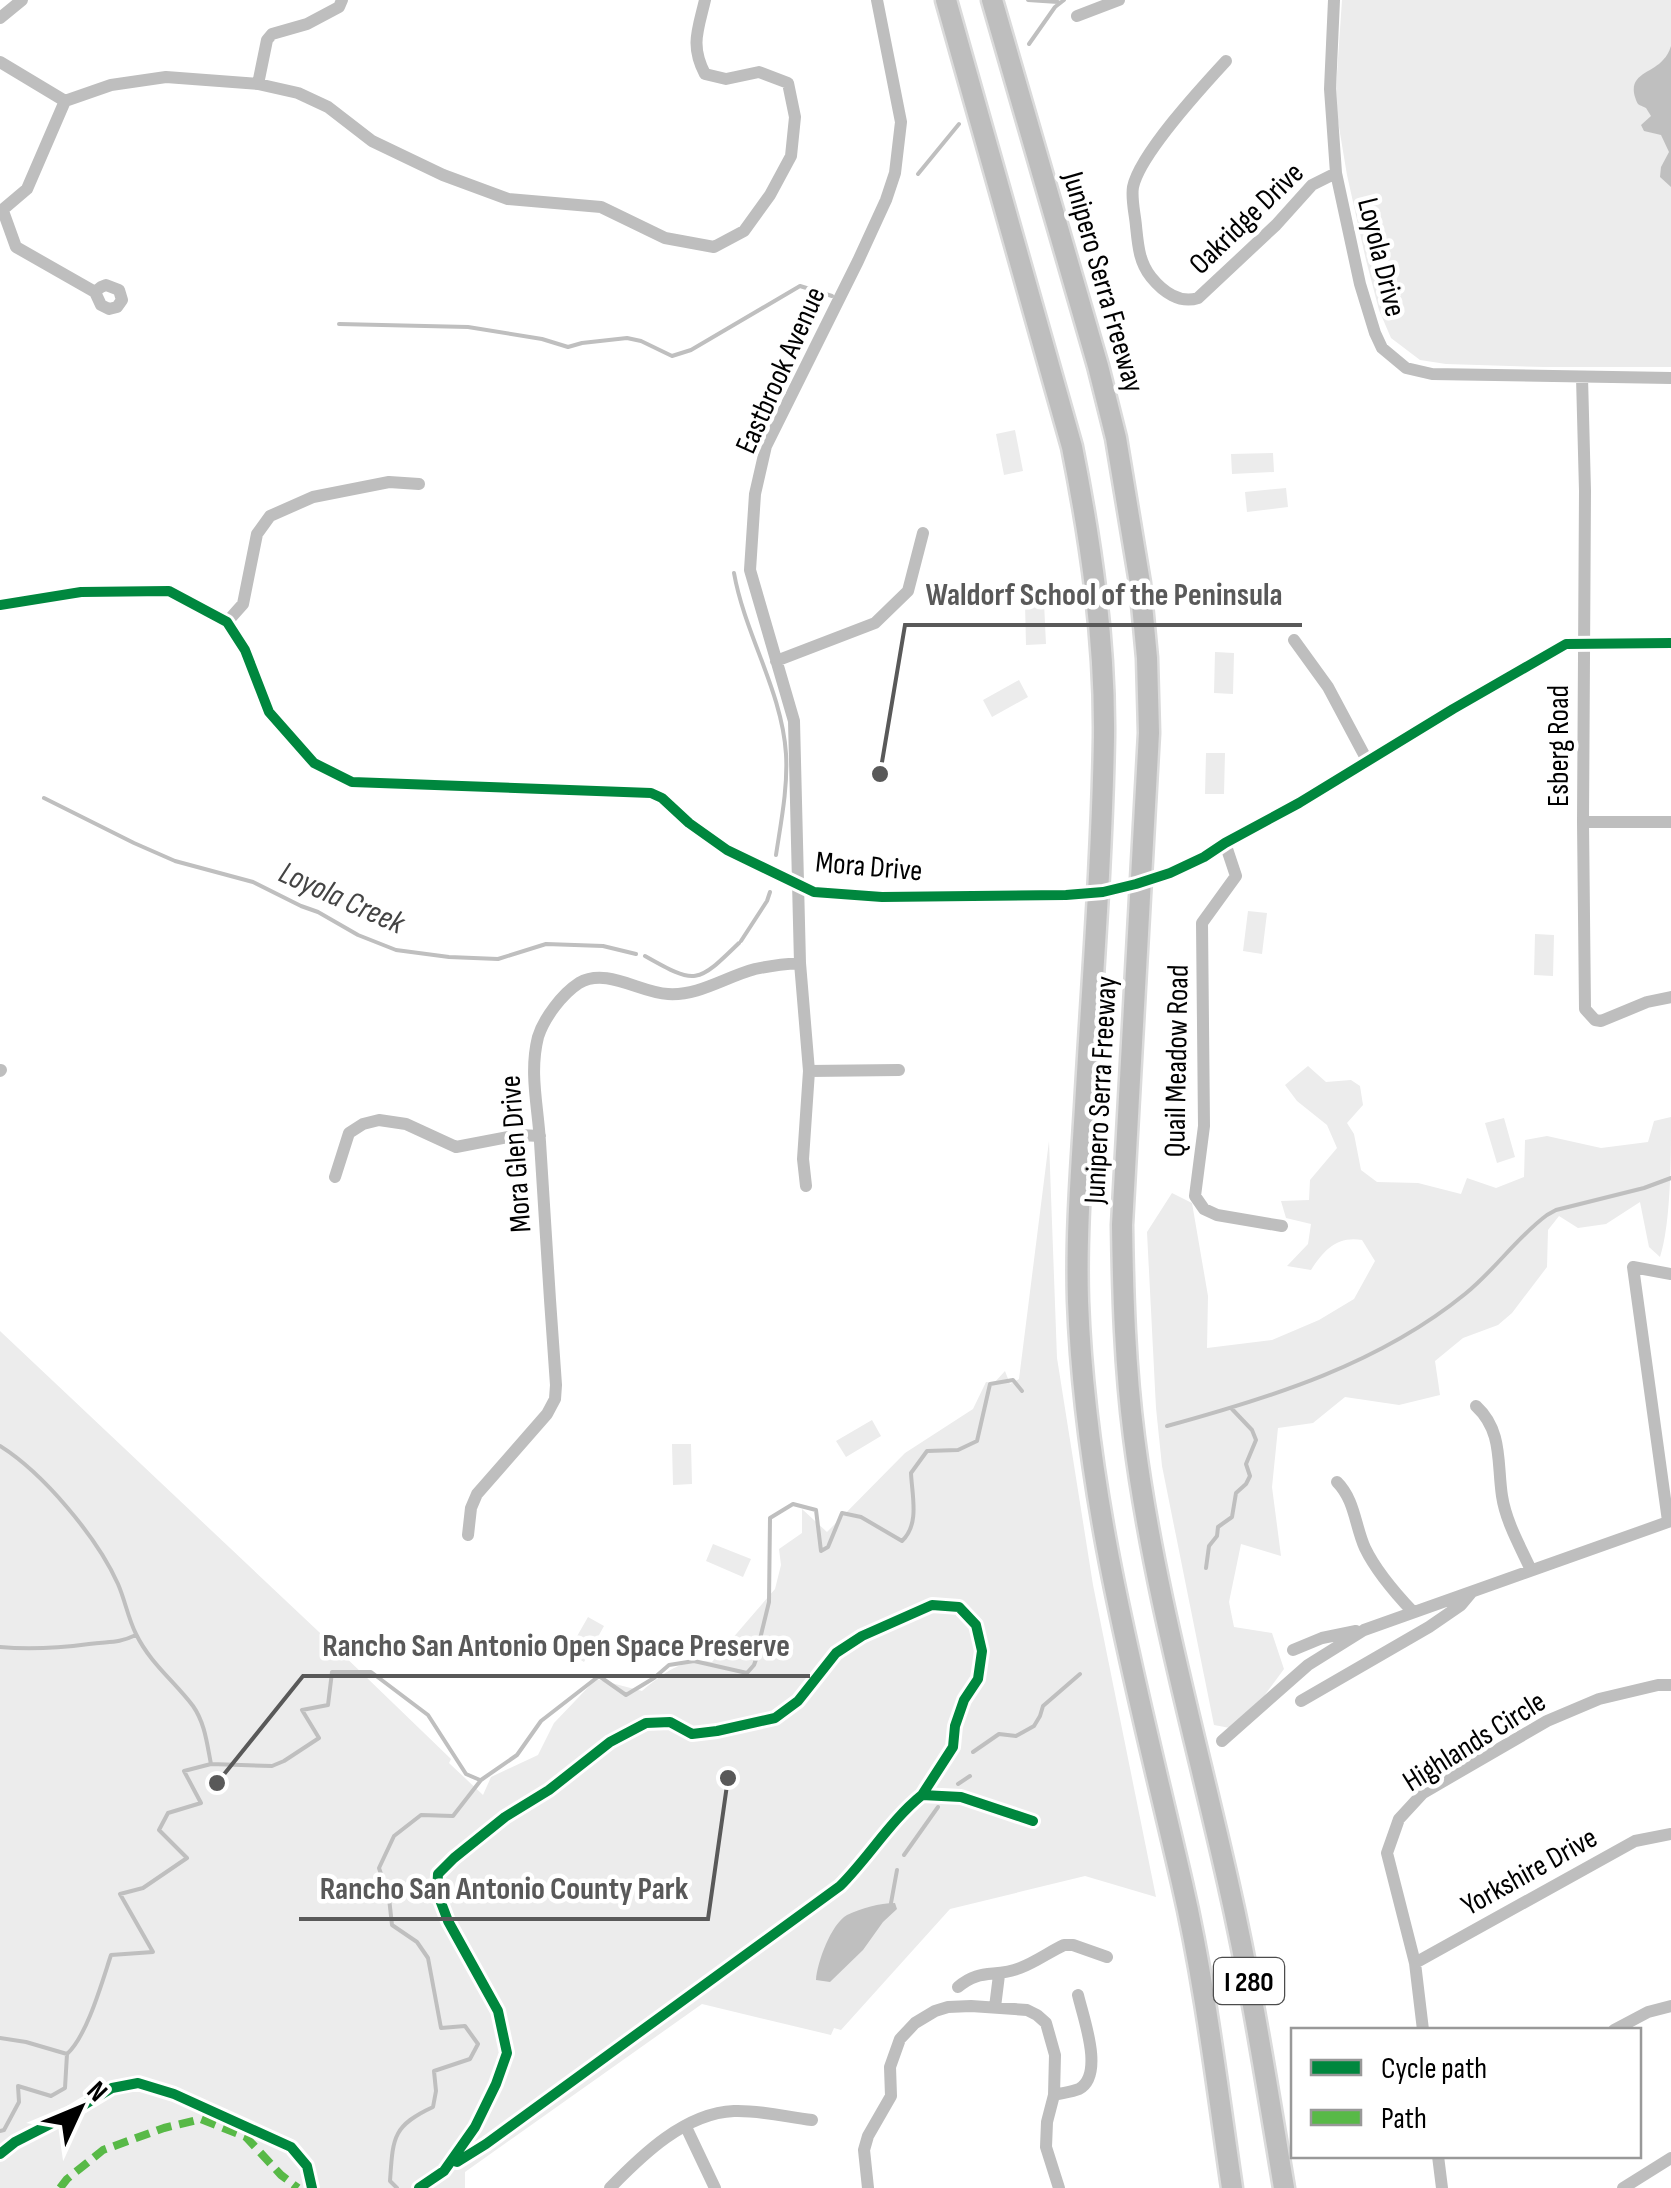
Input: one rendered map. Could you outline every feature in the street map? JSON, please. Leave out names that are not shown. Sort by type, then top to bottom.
[{"type":"highway","name":"Junipero Serra Freeway","points":[[946,0],[1072,448],[1095,586],[1104,732],[1078,1222],[1078,1302],[1086,1410],[1100,1520],[1197,1959],[1232,2188]]},
{"type":"highway","name":"Junipero Serra Freeway","points":[[992,0],[1098,366],[1116,438],[1140,583],[1149,733],[1122,1225],[1127,1368],[1140,1476],[1162,1594],[1244,1957],[1284,2188]]},
{"type":"street","points":[[0,18],[22,0]]},
{"type":"street","points":[[258,84],[266,40],[272,34],[317,20],[339,8],[342,0]]},
{"type":"street","points":[[95,292],[16,247],[1,212],[27,189],[66,101],[112,86],[166,77],[258,84],[298,92],[328,107],[372,141],[508,200],[600,207],[665,238],[714,247],[744,231],[770,194],[791,156],[796,117],[788,82],[759,72],[726,79],[705,74],[696,56],[705,0]]},
{"type":"street","name":"Eastbrook Avenue","points":[[806,1186],[803,1160],[808,1070],[800,963],[794,721],[750,570],[755,494],[766,446],[865,246],[895,173],[901,122],[876,0]]},
{"type":"street","points":[[1078,16],[1119,0]]},
{"type":"street","name":"Loyola Drive","points":[[1334,0],[1330,88],[1336,173],[1360,284],[1382,348],[1406,368],[1432,374],[1671,378]]},
{"type":"street","name":"Oakridge Drive","points":[[1226,61],[1155,146],[1134,186],[1140,257],[1155,282],[1178,298],[1198,298],[1276,225],[1312,185],[1336,173]]},
{"type":"street","points":[[0,62],[66,101]]},
{"type":"street","name":"Esberg Road","points":[[1582,377],[1585,1009],[1601,1021],[1647,1002],[1671,997]]},
{"type":"street","points":[[0,606],[80,592],[169,591],[227,622],[243,604],[258,534],[270,516],[314,497],[389,482],[420,484]]},
{"type":"street","points":[[776,661],[874,622],[908,591],[922,533]]},
{"type":"street","name":"Mora Drive","points":[[227,622],[246,650],[269,712],[314,763],[352,782],[651,794],[662,798],[726,850],[797,885],[822,894],[882,897],[1066,895],[1102,892],[1170,874],[1299,803],[1566,644],[1671,643]]},
{"type":"street","points":[[1294,640],[1330,692],[1368,762]]},
{"type":"street","points":[[1583,822],[1671,822]]},
{"type":"street","name":"Quail Meadow Road","points":[[1225,843],[1236,876],[1202,924],[1204,1126],[1196,1196],[1204,1209],[1216,1215],[1282,1226]]},
{"type":"street","name":"Mora Glen Drive","points":[[468,1535],[477,1494],[546,1414],[556,1385],[533,1078],[539,1034],[560,1001],[580,983],[594,978],[659,993],[684,994],[754,970],[800,963]]},
{"type":"street","points":[[808,1070],[899,1070]]},
{"type":"street","points":[[335,1176],[349,1133],[379,1120],[406,1124],[456,1146],[540,1136]]},
{"type":"street","points":[[1293,1650],[1322,1638],[1364,1630],[1669,1521],[1633,1267],[1671,1274]]},
{"type":"street","points":[[1476,1406],[1486,1417],[1498,1444],[1507,1516],[1531,1570]]},
{"type":"street","points":[[1337,1482],[1348,1495],[1366,1550],[1413,1612]]},
{"type":"street","points":[[1301,1702],[1461,1606],[1472,1591]]},
{"type":"street","points":[[1222,1741],[1308,1666],[1364,1630]]},
{"type":"street","name":"Highlands Circle","points":[[1423,2028],[1415,1963],[1388,1853],[1398,1819],[1423,1794],[1547,1721],[1598,1699],[1671,1685]]},
{"type":"street","name":"Yorkshire Drive","points":[[1415,1963],[1635,1841],[1671,1834]]},
{"type":"street","points":[[958,1987],[976,1974],[999,1974],[1023,1967],[1064,1945],[1072,1944],[1107,1957]]},
{"type":"street","points":[[995,2006],[999,1974]]},
{"type":"street","points":[[1054,2094],[1078,2090],[1092,2066],[1078,1995]]},
{"type":"street","points":[[868,2188],[864,2150],[891,2096],[890,2067],[900,2039],[935,2011],[995,2006],[1027,2010],[1038,2014],[1046,2024],[1055,2056],[1046,2147],[1059,2188]]},
{"type":"street","points":[[1618,2028],[1648,2012],[1671,2006]]},
{"type":"street","points":[[610,2188],[651,2150],[686,2127],[720,2113],[812,2120]]},
{"type":"street","points":[[686,2127],[714,2188]]},
{"type":"street","points":[[1438,2158],[1442,2188]]},
{"type":"street","points":[[1622,2188],[1671,2158]]},
{"type":"shaded area","points":[[1342,0],[1671,0],[1671,367],[1446,364],[1420,360],[1391,338],[1366,260],[1335,103]]},
{"type":"shaded area","points":[[1671,46],[1671,187],[1660,177],[1669,152],[1661,135],[1644,131],[1641,125],[1651,116],[1638,103],[1634,89],[1638,79],[1663,60]]},
{"type":"shaded area","points":[[1015,430],[1023,471],[1004,475],[996,434]]},
{"type":"shaded area","points":[[1273,453],[1274,472],[1232,474],[1231,454]]},
{"type":"shaded area","points":[[1286,488],[1288,507],[1247,512],[1245,492]]},
{"type":"shaded area","points":[[1025,603],[1044,603],[1046,644],[1026,645]]},
{"type":"shaded area","points":[[1215,652],[1234,653],[1233,694],[1214,693]]},
{"type":"shaded area","points":[[1019,680],[1028,697],[992,717],[983,700]]},
{"type":"shaded area","points":[[1206,753],[1225,753],[1224,794],[1205,794]]},
{"type":"shaded area","points":[[1248,911],[1267,913],[1262,954],[1243,951]]},
{"type":"shaded area","points":[[1535,934],[1554,935],[1553,976],[1534,975]]},
{"type":"shaded area","points":[[1308,1066],[1326,1082],[1351,1080],[1360,1086],[1363,1105],[1347,1123],[1354,1134],[1361,1170],[1377,1182],[1418,1183],[1461,1194],[1467,1178],[1496,1188],[1524,1177],[1525,1140],[1547,1136],[1601,1148],[1648,1142],[1654,1121],[1671,1117],[1666,1227],[1660,1257],[1649,1247],[1640,1202],[1606,1224],[1578,1228],[1559,1216],[1548,1230],[1547,1267],[1512,1313],[1498,1325],[1463,1338],[1435,1361],[1440,1395],[1399,1405],[1345,1397],[1313,1423],[1278,1428],[1272,1487],[1281,1556],[1241,1544],[1229,1602],[1234,1627],[1272,1633],[1284,1669],[1264,1696],[1230,1728],[1214,1725],[1162,1466],[1147,1232],[1172,1193],[1192,1203],[1208,1296],[1207,1348],[1272,1340],[1319,1320],[1354,1299],[1375,1261],[1362,1240],[1345,1240],[1332,1246],[1311,1270],[1287,1266],[1308,1244],[1311,1224],[1286,1218],[1281,1201],[1309,1200],[1310,1180],[1337,1148],[1327,1125],[1297,1101],[1285,1085]]},
{"type":"shaded area","points":[[1504,1118],[1515,1157],[1497,1163],[1485,1123]]},
{"type":"shaded area","points":[[1049,1141],[1057,1358],[1093,1585],[1156,1897],[1085,1876],[950,1909],[841,2030],[834,2028],[831,2035],[702,2004],[465,2172],[465,2188],[0,2188],[0,1331],[336,1648],[483,1795],[491,1777],[538,1755],[554,1723],[596,1679],[642,1691],[683,1664],[712,1662],[775,1589],[781,1565],[779,1549],[802,1533],[802,1509],[827,1532],[905,1453],[973,1409],[986,1382],[994,1383],[1005,1371],[1010,1384],[1019,1379]]},
{"type":"shaded area","points":[[872,1420],[881,1436],[846,1457],[836,1441]]},
{"type":"shaded area","points":[[672,1444],[691,1444],[692,1484],[673,1485]]},
{"type":"shaded area","points":[[713,1544],[751,1559],[743,1577],[706,1561]]},
{"type":"shaded area","points":[[588,1617],[604,1626],[584,1662],[568,1652]]},
{"type":"shaded area","points":[[895,1903],[897,1909],[863,1950],[830,1982],[816,1980],[826,1945],[841,1920],[865,1908]]},
{"type":"waterway","points":[[1028,0],[1058,2]]},
{"type":"waterway","name":"Loyola Creek","points":[[1029,44],[1064,0]]},
{"type":"waterway","name":"Loyola Creek","points":[[918,174],[959,124]]},
{"type":"waterway","points":[[339,324],[468,327],[568,347],[627,338],[672,356],[691,350],[800,286],[832,296]]},
{"type":"waterway","name":"Loyola Creek","points":[[734,573],[783,731],[786,779],[776,855]]},
{"type":"waterway","name":"Loyola Creek","points":[[44,798],[175,861],[253,882],[396,950],[498,959],[546,944],[603,946],[636,954]]},
{"type":"waterway","name":"Loyola Creek","points":[[741,941],[770,892]]},
{"type":"waterway","name":"Loyola Creek","points":[[645,956],[675,972],[695,976],[714,966],[739,943]]},
{"type":"waterway","points":[[1167,1426],[1285,1390],[1361,1359],[1432,1319],[1465,1294],[1547,1215],[1671,1178]]},
{"type":"waterway","points":[[397,2188],[390,2181],[397,2135],[409,2121],[433,2107],[434,2071],[470,2059],[478,2044],[465,2026],[441,2028],[428,1958],[417,1942],[392,1925],[389,1898],[379,1868],[394,1836],[421,1815],[453,1816],[481,1780],[517,1755],[541,1721],[599,1676],[626,1695],[669,1665],[694,1661],[747,1673],[759,1651],[769,1602],[770,1518],[793,1504],[816,1510],[821,1551],[828,1547],[842,1513],[861,1517],[902,1541],[913,1518],[911,1473],[927,1451],[958,1450],[977,1441],[990,1384],[1013,1380],[1022,1391]]},
{"type":"waterway","points":[[1206,1568],[1209,1546],[1218,1527],[1232,1517],[1236,1493],[1250,1476],[1246,1464],[1256,1440],[1232,1409]]},
{"type":"waterway","points":[[0,1446],[51,1489],[97,1546],[118,1584],[142,1644],[197,1713],[211,1764]]},
{"type":"waterway","points":[[0,1647],[67,1647],[136,1635]]},
{"type":"waterway","points":[[0,2131],[19,2102],[18,2086],[51,2096],[65,2088],[67,2054],[87,2022],[111,1955],[153,1952],[120,1894],[143,1888],[187,1858],[159,1830],[168,1813],[201,1803],[184,1771],[211,1764],[272,1766],[284,1761],[319,1738],[302,1710],[328,1705],[332,1672],[371,1672],[428,1715],[466,1774],[480,1780]]},
{"type":"waterway","points":[[973,1752],[999,1734],[1016,1736],[1034,1726],[1043,1706],[1080,1674]]},
{"type":"waterway","points":[[958,1784],[970,1776]]},
{"type":"waterway","points":[[904,1855],[938,1807]]},
{"type":"waterway","points":[[891,1903],[897,1870]]},
{"type":"waterway","points":[[0,2038],[67,2054]]},
{"type":"marked path","points":[[60,2188],[103,2150],[201,2119],[246,2137],[298,2188]]},
{"type":"cycle path","points":[[0,605],[81,592],[169,591],[227,622],[245,650],[269,712],[314,763],[352,782],[651,793],[727,850],[814,892],[882,897],[1066,895],[1136,884],[1204,857],[1566,644],[1671,643]]},
{"type":"cycle path","points":[[419,2188],[444,2171],[475,2127],[507,2053],[498,2011],[448,1921],[437,1892],[438,1874],[505,1817],[549,1790],[610,1742],[646,1723],[670,1722],[692,1734],[775,1718],[798,1701],[836,1653],[862,1636],[932,1605],[959,1607],[976,1625],[982,1651],[978,1679],[964,1700],[953,1747],[922,1795]]},
{"type":"cycle path","points":[[457,2162],[840,1886],[922,1795],[961,1797],[1033,1821]]},
{"type":"cycle path","points":[[0,2154],[112,2088],[138,2083],[174,2094],[291,2147],[307,2166],[312,2188]]},
{"type":"place","name":"Waldorf School of the Peninsula","points":[[880,774]]},
{"type":"place","name":"Rancho San Antonio County Park","points":[[728,1778]]},
{"type":"place","name":"Rancho San Antonio Open Space Preserve","points":[[217,1783]]}]
